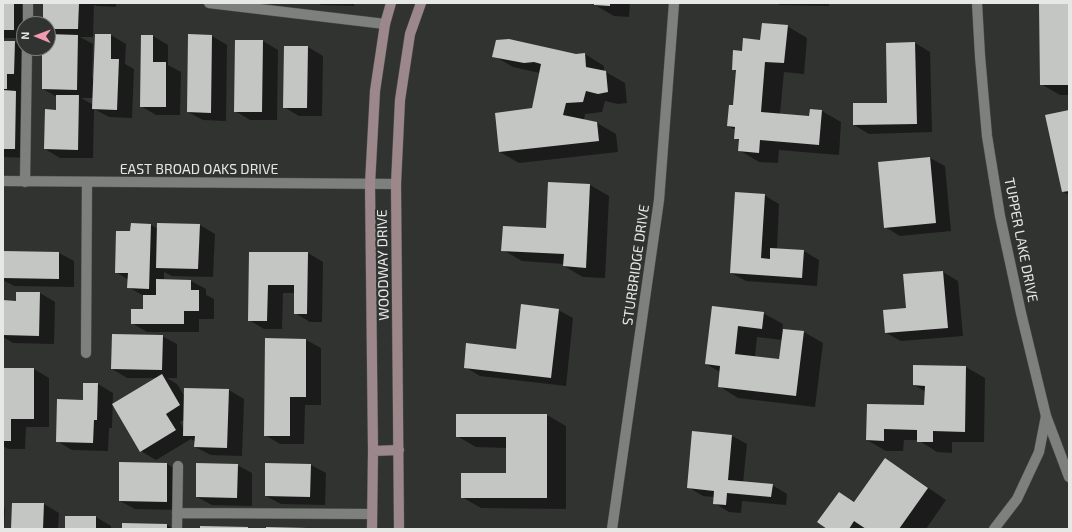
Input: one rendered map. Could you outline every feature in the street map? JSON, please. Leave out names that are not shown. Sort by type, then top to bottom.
[{"type":"main road","name":"WOODWAY DRIVE","points":[[372,529],[373,451],[370,184],[375,92],[385,24],[391,3]]},
{"type":"main road","name":"WOODWAY DRIVE","points":[[399,529],[396,184],[400,100],[410,34],[421,3]]},
{"type":"main road","points":[[373,451],[399,450]]},
{"type":"street","points":[[28,3],[28,16]]},
{"type":"street","points":[[209,3],[385,24]]},
{"type":"street","name":"STURBRIDGE DRIVE","points":[[612,529],[659,200],[674,3]]},
{"type":"street","name":"TUPPER LAKE DRIVE","points":[[977,3],[987,136],[1000,216],[1021,313],[1046,416],[1069,477]]},
{"type":"street","points":[[25,182],[27,56]]},
{"type":"street","name":"EAST BROAD OAKS DRIVE","points":[[3,181],[396,184]]},
{"type":"street","points":[[86,352],[87,182]]},
{"type":"street","points":[[994,529],[1017,499],[1038,452],[1046,416]]},
{"type":"street","points":[[177,529],[178,466]]},
{"type":"street","points":[[178,513],[372,514]]},
{"type":"building","points":[[3,3],[14,3],[14,30],[3,30]]},
{"type":"building","points":[[43,3],[79,3],[78,29],[56,29],[56,16],[43,16]]},
{"type":"building","points":[[594,3],[610,3],[610,6],[594,5]]},
{"type":"building","points":[[1039,3],[1069,3],[1069,85],[1040,85]]},
{"type":"building","points":[[762,23],[788,25],[784,63],[765,62],[761,112],[809,116],[810,109],[822,110],[819,145],[760,140],[759,153],[738,151],[739,139],[734,139],[735,127],[727,126],[729,105],[733,105],[736,70],[732,70],[733,50],[742,51],[743,38],[760,40]]},
{"type":"building","points":[[56,34],[78,35],[77,90],[42,89],[42,56],[56,56]]},
{"type":"building","points":[[95,34],[111,34],[111,59],[119,59],[117,110],[92,109]]},
{"type":"building","points":[[188,34],[212,35],[211,113],[187,112]]},
{"type":"building","points":[[141,35],[153,35],[153,62],[166,62],[166,107],[140,107]]},
{"type":"building","points":[[509,39],[576,54],[585,53],[586,67],[606,71],[608,92],[598,94],[586,91],[583,102],[566,103],[563,115],[597,122],[599,141],[499,152],[495,113],[532,108],[541,64],[534,62],[524,63],[492,57],[496,40]]},
{"type":"building","points":[[235,40],[263,40],[262,112],[234,112]]},
{"type":"building","points":[[3,41],[15,41],[14,74],[7,74],[7,89],[3,89]]},
{"type":"building","points":[[915,42],[917,124],[853,125],[853,103],[887,103],[886,43]]},
{"type":"building","points":[[284,46],[308,46],[307,108],[283,108]]},
{"type":"building","points":[[3,90],[16,91],[15,149],[3,149]]},
{"type":"building","points":[[56,95],[79,95],[78,150],[44,149],[45,109],[56,110]]},
{"type":"building","points":[[1069,110],[1069,191],[1062,192],[1045,115]]},
{"type":"building","points":[[930,157],[936,223],[884,228],[878,162]]},
{"type":"building","points":[[548,182],[590,184],[586,268],[563,266],[564,254],[501,251],[503,226],[546,228]]},
{"type":"building","points":[[735,192],[765,194],[761,258],[770,259],[770,248],[804,250],[802,278],[730,273]]},
{"type":"building","points":[[131,223],[151,224],[149,289],[127,288],[128,273],[115,273],[116,231],[130,231]]},
{"type":"building","points":[[157,223],[200,224],[198,269],[156,268]]},
{"type":"building","points":[[3,251],[59,252],[59,279],[3,278]]},
{"type":"building","points":[[249,252],[308,252],[307,314],[294,314],[294,285],[268,285],[267,321],[248,321]]},
{"type":"building","points":[[943,271],[948,328],[885,333],[883,310],[906,308],[903,274]]},
{"type":"building","points":[[156,279],[191,280],[191,290],[199,290],[199,311],[184,311],[184,324],[131,324],[131,309],[143,309],[143,295],[156,295]]},
{"type":"building","points":[[16,292],[40,292],[39,336],[3,335],[3,300],[16,301]]},
{"type":"building","points":[[521,304],[559,309],[551,378],[464,368],[466,343],[516,349]]},
{"type":"building","points":[[712,306],[764,312],[762,329],[738,326],[735,354],[779,359],[783,329],[804,331],[796,396],[718,387],[720,366],[705,364]]},
{"type":"building","points":[[112,334],[163,335],[162,370],[111,369]]},
{"type":"building","points":[[265,338],[306,339],[306,397],[290,397],[290,436],[264,436]]},
{"type":"building","points":[[913,365],[966,366],[965,432],[933,431],[933,442],[917,442],[917,430],[884,429],[884,441],[866,440],[867,404],[924,405],[925,386],[913,385]]},
{"type":"building","points":[[3,368],[34,368],[34,419],[11,419],[11,441],[3,441]]},
{"type":"building","points":[[162,374],[180,405],[166,414],[176,430],[140,452],[112,404]]},
{"type":"building","points":[[83,383],[98,383],[97,420],[94,420],[93,443],[56,442],[57,399],[83,400]]},
{"type":"building","points":[[184,388],[229,389],[227,448],[194,447],[195,436],[183,436]]},
{"type":"building","points":[[456,414],[547,414],[547,498],[461,498],[461,473],[506,473],[506,437],[456,437]]},
{"type":"building","points":[[692,431],[732,435],[728,480],[773,484],[771,497],[727,493],[726,505],[713,504],[714,491],[687,488]]},
{"type":"building","points":[[885,458],[928,488],[899,529],[866,529],[854,521],[849,529],[827,529],[817,522],[839,492],[854,502]]},
{"type":"building","points":[[119,462],[167,463],[167,502],[119,501]]},
{"type":"building","points":[[196,463],[238,464],[237,498],[196,497]]},
{"type":"building","points":[[265,463],[311,464],[310,497],[265,496]]},
{"type":"building","points":[[12,503],[44,503],[43,529],[11,529]]},
{"type":"building","points":[[65,516],[96,516],[96,529],[65,529]]},
{"type":"building","points":[[122,523],[167,524],[167,529],[122,529]]},
{"type":"building","points":[[200,526],[248,527],[248,529],[200,529]]},
{"type":"building","points":[[266,527],[307,528],[307,529],[266,529]]}]
